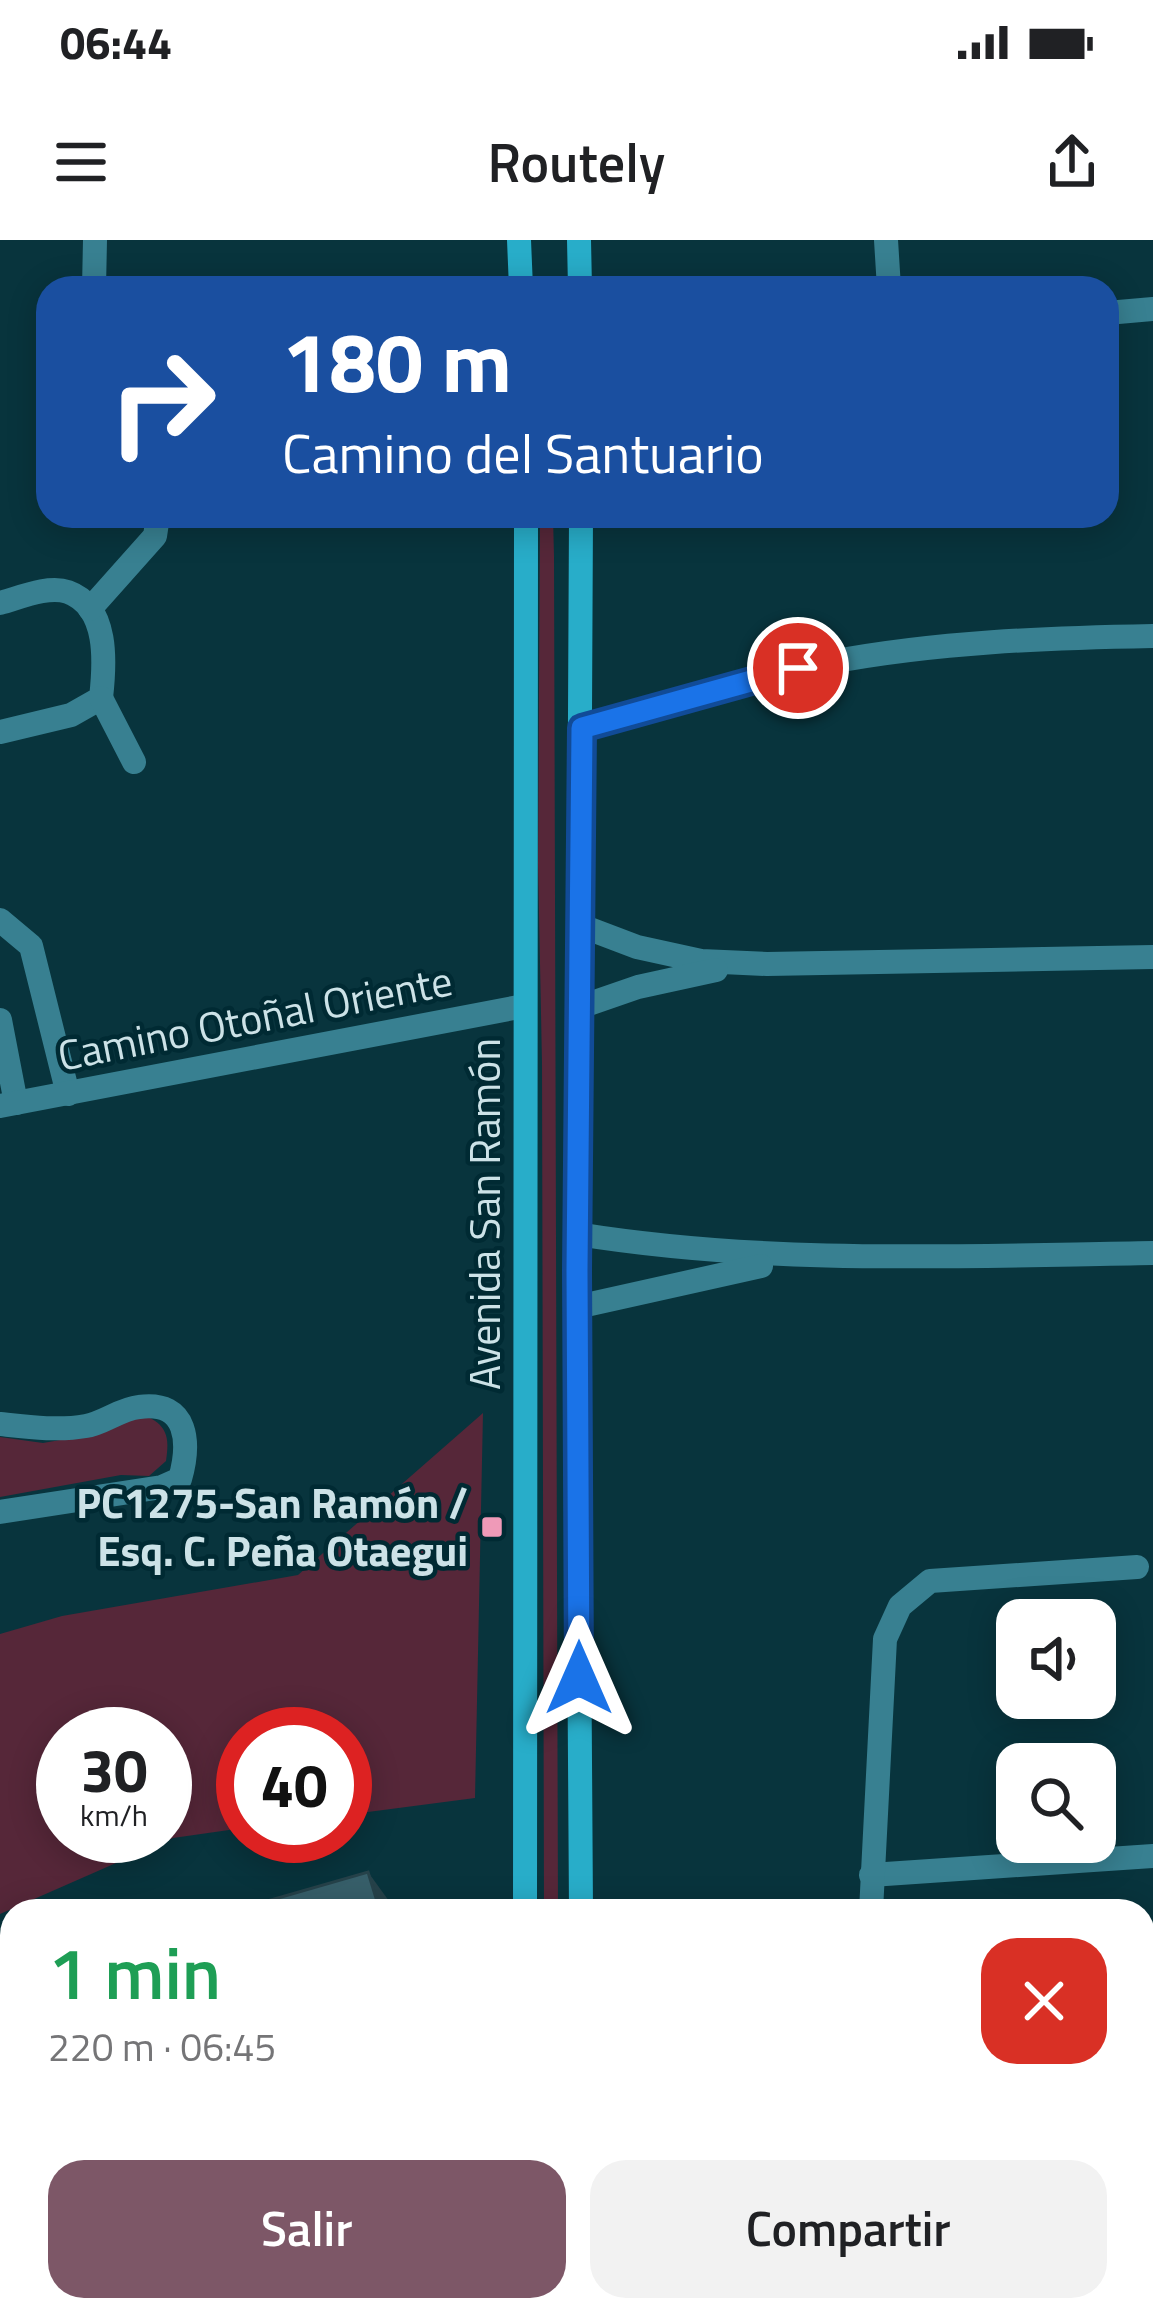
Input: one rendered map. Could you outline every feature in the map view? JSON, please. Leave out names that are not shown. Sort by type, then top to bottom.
[{"type":"street","points":[[94,240],[94,276]]},
{"type":"street","points":[[519,240],[520,276]]},
{"type":"street","points":[[579,240],[580,276]]},
{"type":"street","points":[[886,240],[888,276]]},
{"type":"street","points":[[1119,313],[1153,309]]},
{"type":"street","points":[[90,609],[155,536],[156,528]]},
{"type":"street","name":"Avenida San Ramón","points":[[525,1899],[526,528]]},
{"type":"street","points":[[580,1899],[581,528]]},
{"type":"street","points":[[0,603],[35,593],[67,592],[90,609],[99,627],[104,668],[101,698],[134,762]]},
{"type":"street","points":[[582,728],[769,675],[886,652],[1032,639],[1153,636]]},
{"type":"street","points":[[0,732],[71,715],[101,698]]},
{"type":"street","points":[[0,920],[31,946],[68,1094]]},
{"type":"street","points":[[579,926],[638,947],[701,961],[1153,957]]},
{"type":"street","points":[[580,1007],[701,971],[767,964]]},
{"type":"street","name":"Camino Otoñal Oriente","points":[[8,1105],[524,1006]]},
{"type":"street","points":[[0,1020],[8,1105]]},
{"type":"street","points":[[578,1234],[655,1246],[811,1258],[1153,1253]]},
{"type":"street","points":[[577,1306],[712,1274],[811,1258]]},
{"type":"street","points":[[0,1424],[88,1426],[117,1413],[158,1406],[175,1415],[188,1441],[180,1479],[162,1487],[0,1512]]},
{"type":"street","points":[[871,1899],[885,1639],[900,1606],[930,1581],[1137,1567]]},
{"type":"street","points":[[871,1874],[1153,1856]]},
{"type":"shaded area","points":[[540,528],[553,528],[558,1899],[544,1899]]},
{"type":"shaded area","points":[[483,1413],[475,1798],[372,1811],[372,1707],[216,1707],[216,1832],[192,1835],[192,1707],[36,1707],[36,1863],[116,1863],[34,1899],[0,1899],[0,1634],[62,1616],[298,1575]]},
{"type":"shaded area","points":[[143,1415],[162,1427],[167,1445],[166,1461],[149,1476],[121,1475],[0,1497],[0,1437],[43,1443],[94,1434]]},
{"type":"building","points":[[368,1872],[376,1899],[275,1899]]},
{"type":"place","name":"PC1275-San Ramón / Esq. C. Peña Otaegui","points":[[492,1527]]},
{"type":"route","points":[[579,1678],[582,728],[798,668]]}]
